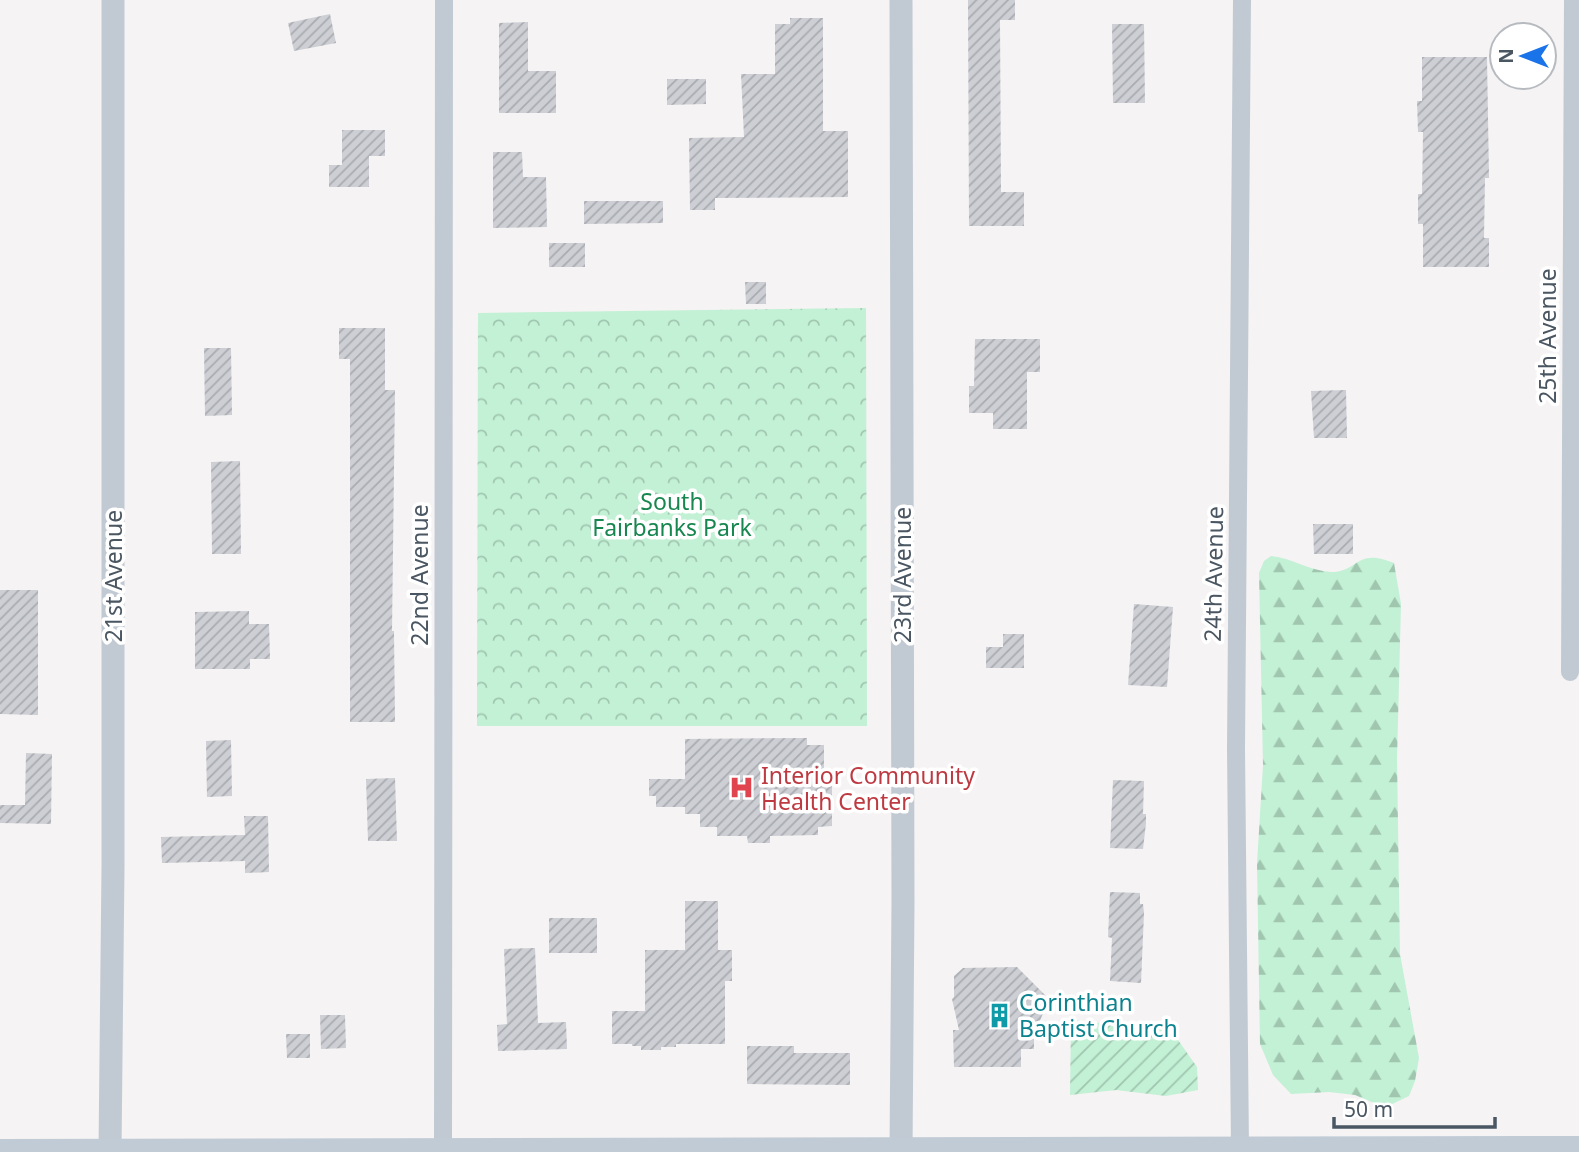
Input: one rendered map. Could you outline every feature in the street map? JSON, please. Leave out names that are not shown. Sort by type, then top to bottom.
[{"type":"main road","points":[[0,1151],[1579,1148]]},
{"type":"street","name":"21st Avenue","points":[[110,1151],[113,866],[113,0]]},
{"type":"street","name":"22nd Avenue","points":[[443,1150],[444,0]]},
{"type":"street","name":"23rd Avenue","points":[[901,0],[901,1151]]},
{"type":"street","name":"24th Avenue","points":[[1240,1149],[1236,749],[1242,0]]},
{"type":"street","name":"25th Avenue","points":[[1570,672],[1573,0]]},
{"type":"green space","name":"South Fairbanks Park","points":[[866,308],[867,726],[477,726],[478,313]]},
{"type":"green space","points":[[1271,556],[1331,572],[1372,558],[1394,563],[1401,604],[1397,759],[1400,954],[1419,1058],[1409,1096],[1388,1106],[1355,1095],[1329,1092],[1291,1094],[1273,1075],[1260,1044],[1257,864],[1263,765],[1259,573],[1264,561]]},
{"type":"green space","points":[[1071,1020],[1171,1030],[1197,1067],[1198,1090],[1166,1096],[1116,1090],[1070,1095]]},
{"type":"building","points":[[968,0],[1015,0],[1015,20],[1000,20],[1001,192],[1024,192],[1024,226],[969,226]]},
{"type":"building","points":[[330,14],[336,43],[294,51],[288,23]]},
{"type":"building","points":[[790,18],[823,18],[823,131],[848,131],[848,197],[715,198],[715,210],[690,210],[689,138],[744,137],[741,74],[775,74],[775,24],[790,24]]},
{"type":"building","points":[[528,22],[528,71],[556,71],[556,113],[499,113],[499,23]]},
{"type":"building","points":[[1112,24],[1144,24],[1145,103],[1113,103]]},
{"type":"building","points":[[1422,57],[1487,57],[1489,178],[1485,178],[1484,238],[1489,238],[1489,267],[1423,267],[1423,224],[1418,224],[1418,194],[1422,194],[1423,132],[1418,132],[1417,101],[1422,101]]},
{"type":"building","points":[[667,79],[706,79],[706,104],[667,105]]},
{"type":"building","points":[[342,130],[385,130],[385,156],[369,156],[369,187],[329,187],[329,165],[342,165]]},
{"type":"building","points":[[493,152],[522,152],[523,177],[546,177],[547,227],[493,228]]},
{"type":"building","points":[[584,201],[663,201],[663,223],[584,224]]},
{"type":"building","points":[[549,243],[585,243],[585,267],[549,267]]},
{"type":"building","points":[[745,282],[766,282],[766,304],[746,304]]},
{"type":"building","points":[[339,328],[385,328],[385,390],[395,390],[392,631],[395,722],[350,722],[350,359],[339,359]]},
{"type":"building","points":[[975,339],[1040,339],[1040,372],[1027,372],[1027,429],[993,429],[993,413],[969,413],[969,386],[974,386]]},
{"type":"building","points":[[204,348],[231,348],[232,415],[205,416]]},
{"type":"building","points":[[1346,390],[1347,438],[1314,438],[1311,391]]},
{"type":"building","points":[[240,461],[241,554],[212,554],[211,462]]},
{"type":"building","points":[[1313,524],[1353,524],[1353,554],[1314,554]]},
{"type":"building","points":[[0,590],[38,590],[38,715],[0,714]]},
{"type":"building","points":[[1134,604],[1173,607],[1167,687],[1128,685]]},
{"type":"building","points":[[249,611],[249,624],[269,624],[270,659],[250,659],[250,669],[195,669],[195,612]]},
{"type":"building","points":[[1003,634],[1024,634],[1024,668],[986,668],[986,647],[1003,647]]},
{"type":"building","name":"Interior Community Health Center","points":[[807,738],[807,745],[824,745],[824,779],[832,779],[832,826],[818,827],[818,835],[770,836],[770,843],[748,843],[747,836],[717,836],[717,827],[700,827],[700,814],[685,814],[685,807],[656,807],[656,796],[649,796],[649,779],[685,779],[685,739]]},
{"type":"building","points":[[231,740],[232,796],[207,797],[206,741]]},
{"type":"building","points":[[26,753],[52,754],[51,824],[0,823],[0,805],[25,805]]},
{"type":"building","points":[[395,778],[397,841],[368,841],[366,779]]},
{"type":"building","points":[[1113,780],[1144,781],[1143,814],[1146,814],[1146,823],[1143,849],[1110,848]]},
{"type":"building","points":[[244,816],[268,816],[269,872],[245,873],[245,861],[162,863],[161,837],[245,835]]},
{"type":"building","points":[[1110,892],[1140,893],[1140,904],[1143,904],[1144,913],[1141,983],[1110,981]]},
{"type":"building","points":[[685,901],[718,901],[718,950],[732,950],[732,981],[725,981],[725,1044],[676,1044],[676,1047],[661,1047],[661,1050],[641,1050],[641,1046],[632,1044],[612,1044],[612,1011],[645,1011],[645,950],[685,950]]},
{"type":"building","points":[[549,918],[597,918],[597,953],[549,953]]},
{"type":"building","points":[[535,948],[538,1023],[566,1022],[567,1049],[498,1051],[497,1025],[507,1024],[504,949]]},
{"type":"building","name":"Corinthian Baptist Church","points":[[1017,967],[1049,999],[1034,1035],[1034,1049],[1021,1049],[1021,1067],[954,1067],[953,1030],[959,1030],[952,999],[954,976],[963,968]]},
{"type":"building","points":[[320,1015],[345,1015],[346,1048],[321,1049]]},
{"type":"building","points":[[286,1034],[310,1034],[310,1058],[287,1058]]},
{"type":"building","points":[[747,1046],[794,1046],[794,1053],[850,1053],[850,1085],[747,1084]]},
{"type":"place","name":"Interior Community Health Center","points":[[741,788]]},
{"type":"place","name":"Corinthian Baptist Church","points":[[999,1015]]}]
